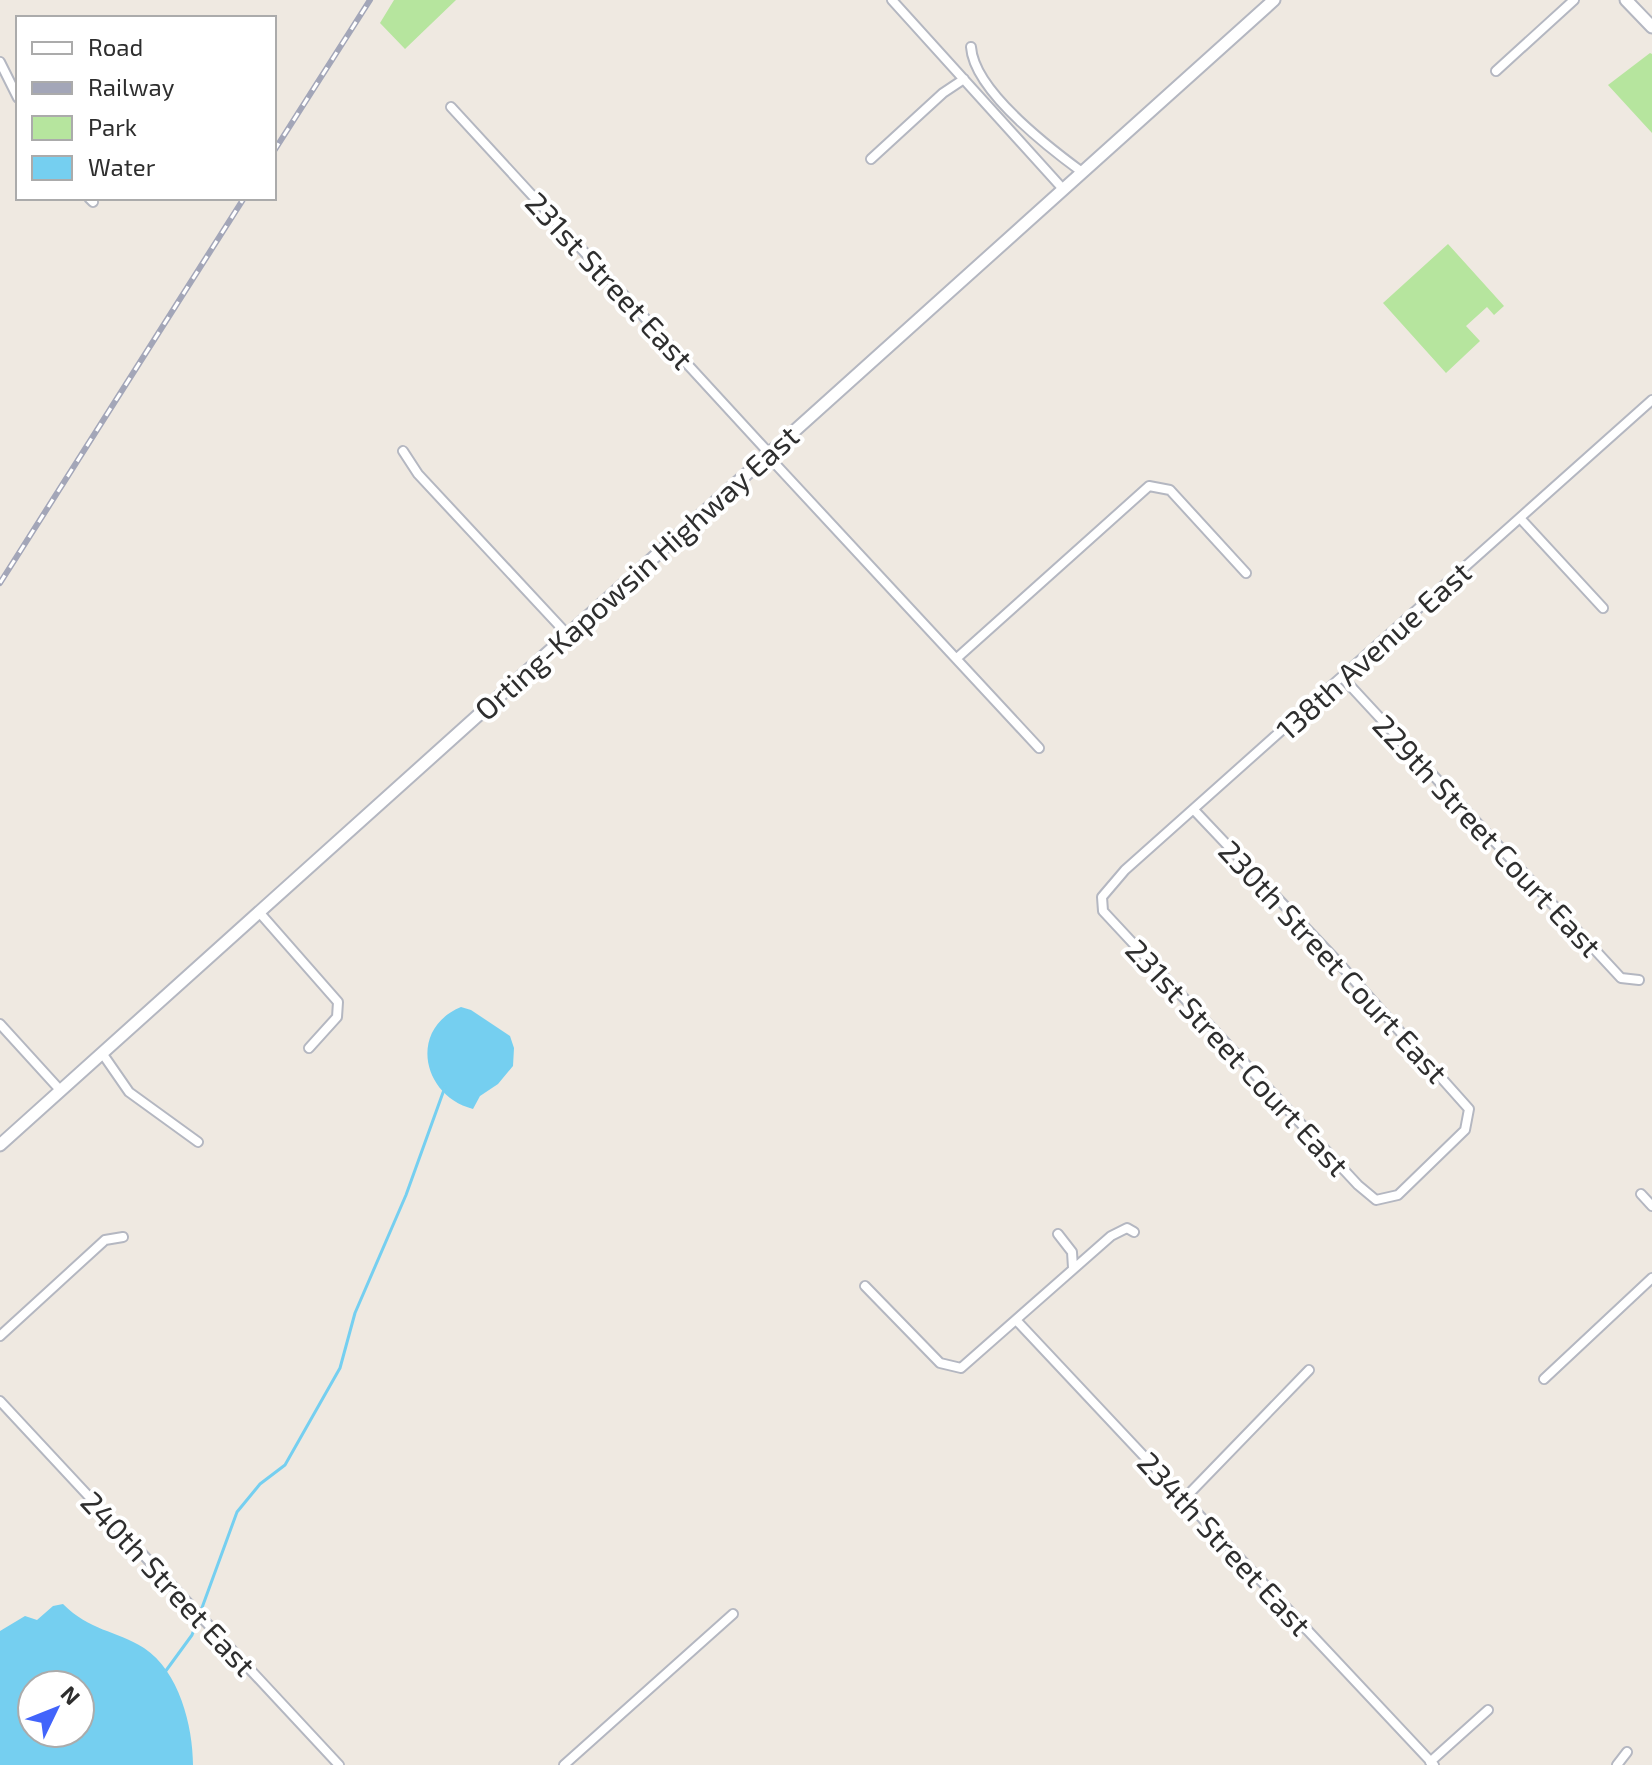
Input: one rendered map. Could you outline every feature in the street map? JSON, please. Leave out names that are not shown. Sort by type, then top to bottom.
[{"type":"main road","points":[[1626,0],[1652,27]]},
{"type":"main road","name":"Orting-Kapowsin Highway East","points":[[0,1145],[1268,2]]},
{"type":"street","points":[[892,0],[1063,189]]},
{"type":"street","points":[[1496,71],[1574,0]]},
{"type":"street","points":[[971,47],[975,66],[997,95],[1038,138],[1082,172]]},
{"type":"street","points":[[0,62],[16,94]]},
{"type":"street","points":[[871,159],[934,101],[964,79]]},
{"type":"street","name":"231st Street East","points":[[451,107],[1039,748]]},
{"type":"street","name":"138th Avenue East","points":[[1101,904],[1110,884],[1652,400]]},
{"type":"street","points":[[403,451],[418,474],[567,634]]},
{"type":"street","points":[[957,658],[1143,489],[1154,485],[1170,490],[1246,573]]},
{"type":"street","points":[[1520,518],[1603,608]]},
{"type":"street","name":"229th Street Court East","points":[[1343,678],[1621,978],[1639,980]]},
{"type":"street","name":"230th Street Court East","points":[[1194,810],[1400,1030],[1462,1099],[1470,1115],[1465,1130],[1398,1195],[1383,1200]]},
{"type":"street","name":"231st Street Court East","points":[[1101,904],[1103,911],[1358,1185],[1370,1197],[1383,1200]]},
{"type":"street","points":[[259,912],[338,1002],[337,1017],[309,1048]]},
{"type":"street","points":[[0,1024],[61,1091]]},
{"type":"street","points":[[102,1053],[129,1092],[198,1142]]},
{"type":"street","points":[[1641,1194],[1652,1206]]},
{"type":"street","points":[[865,1286],[940,1363],[956,1368],[966,1365],[1111,1236],[1127,1228],[1134,1232]]},
{"type":"street","points":[[1058,1234],[1072,1252],[1073,1268]]},
{"type":"street","points":[[0,1336],[105,1240],[123,1237]]},
{"type":"street","points":[[1544,1379],[1652,1278]]},
{"type":"street","name":"234th Street East","points":[[1017,1321],[1432,1763]]},
{"type":"street","points":[[1184,1499],[1309,1370]]},
{"type":"street","name":"240th Street East","points":[[0,1401],[339,1765]]},
{"type":"street","points":[[564,1765],[733,1614]]},
{"type":"street","points":[[1432,1763],[1488,1710]]},
{"type":"street","points":[[1617,1765],[1627,1752]]},
{"type":"green space","points":[[394,0],[456,0],[405,49],[380,23]]},
{"type":"green space","points":[[1652,54],[1652,133],[1608,85]]},
{"type":"green space","points":[[1448,244],[1504,306],[1494,315],[1487,307],[1466,326],[1480,341],[1446,373],[1383,303]]},
{"type":"water","points":[[461,1007],[471,1010],[510,1036],[514,1048],[513,1066],[498,1084],[480,1096],[473,1109],[456,1102],[442,1091],[428,1061],[433,1030],[444,1017]]},
{"type":"water","points":[[63,1604],[83,1620],[133,1642],[156,1658],[182,1700],[193,1765],[0,1765],[0,1631],[25,1616],[37,1620],[53,1606]]},
{"type":"waterway","points":[[165,1672],[192,1635],[237,1512],[260,1484],[285,1465],[340,1368],[355,1313],[406,1195],[445,1087]]},
{"type":"railway","points":[[276,148],[370,0]]},
{"type":"railway","points":[[0,583],[243,200]]}]
